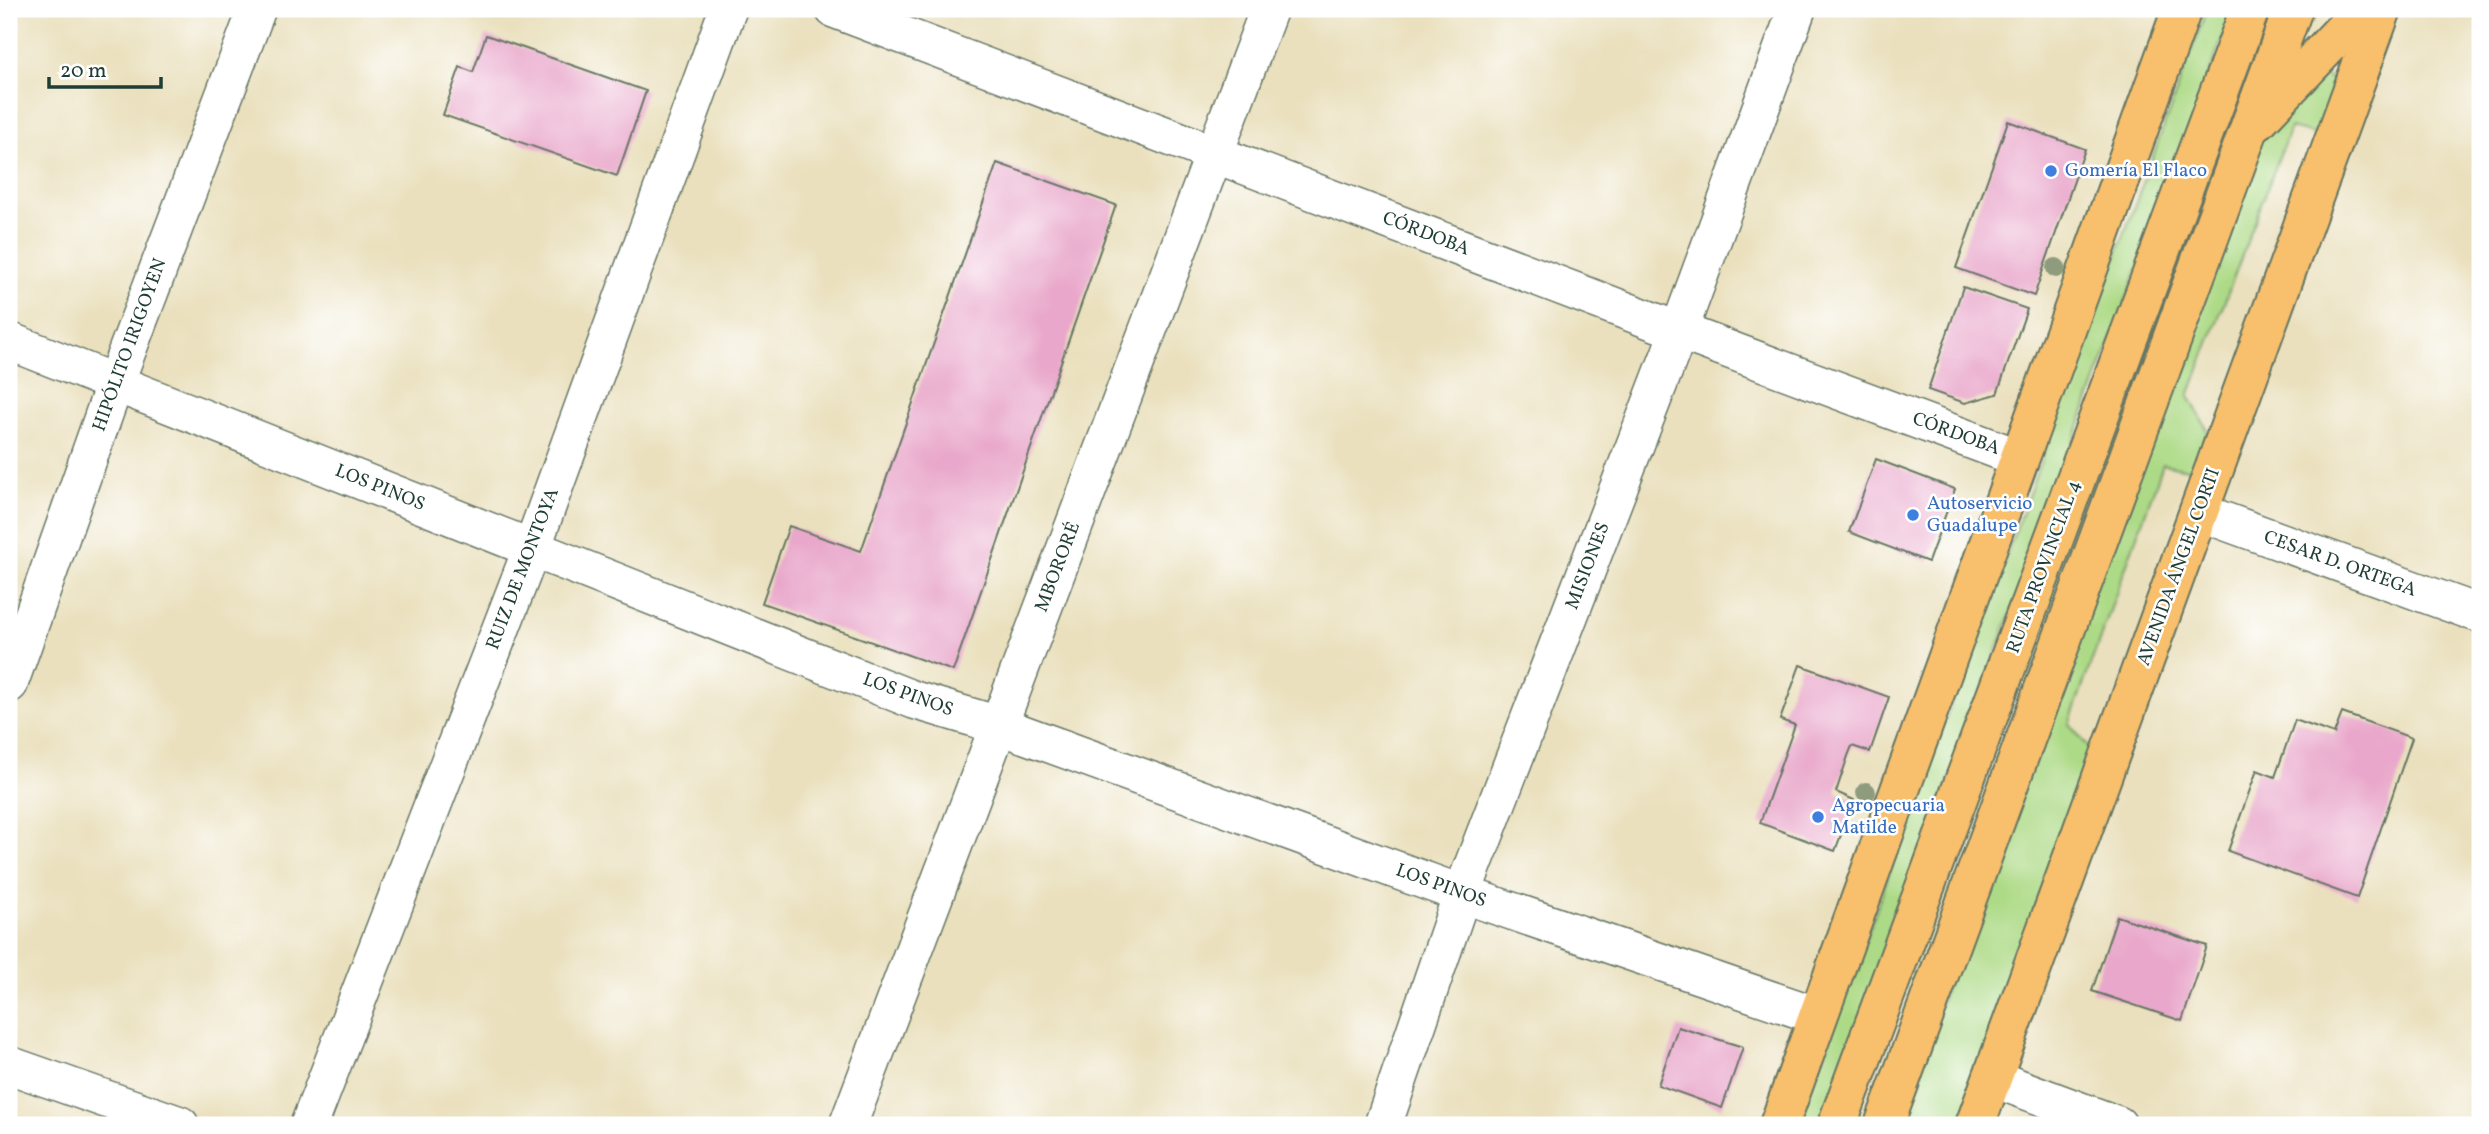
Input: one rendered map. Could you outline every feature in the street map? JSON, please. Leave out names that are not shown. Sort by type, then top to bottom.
[{"type":"main road","points":[[1779,1125],[2182,9]]},
{"type":"main road","name":"RUTA PROVINCIAL 4","points":[[1837,1125],[2250,9]]},
{"type":"main road","points":[[1884,1125],[2292,9]]},
{"type":"main road","points":[[2247,132],[2363,9]]},
{"type":"main road","name":"AVENIDA ÁNGEL CORTI","points":[[1975,1125],[2382,9]]},
{"type":"street","name":"HIPÓLITO IRIGOYEN","points":[[9,684],[115,383],[257,9]]},
{"type":"street","name":"RUIZ DE MONTOYA","points":[[309,1125],[532,548],[727,9]]},
{"type":"street","name":"CÓRDOBA","points":[[834,9],[916,23],[1215,153],[2019,458]]},
{"type":"street","name":"MBORORÉ","points":[[848,1125],[1269,9]]},
{"type":"street","name":"MISIONES","points":[[1383,1125],[1462,894],[1679,331],[1797,9]]},
{"type":"street","name":"LOS PINOS","points":[[9,341],[914,699],[999,725],[1462,894],[1818,1016]]},
{"type":"street","name":"CESAR D. ORTEGA","points":[[2199,512],[2480,614]]},
{"type":"street","points":[[9,1065],[180,1125]]},
{"type":"street","points":[[1992,1078],[2118,1125]]},
{"type":"green space","points":[[2207,9],[2233,9],[1822,1125],[1797,1125]]},
{"type":"green space","points":[[2325,75],[2333,80],[2335,86],[2318,135],[2290,128],[2189,396],[2208,431],[2193,470],[2163,464],[2069,724],[2091,750],[1959,1125],[1896,1125],[2253,141]]},
{"type":"building","points":[[486,35],[646,91],[617,176],[443,115],[460,67],[473,72]]},
{"type":"building","points":[[2008,121],[2085,149],[2034,296],[1956,268]]},
{"type":"building","points":[[997,163],[1116,205],[953,671],[762,603],[789,526],[861,551]]},
{"type":"building","points":[[1963,287],[2027,309],[1997,394],[1965,403],[1928,390]]},
{"type":"building","points":[[1876,459],[1955,489],[1928,562],[1849,532]]},
{"type":"building","points":[[1800,665],[1889,697],[1870,752],[1852,746],[1848,756],[1836,792],[1854,800],[1835,851],[1760,823],[1795,725],[1780,720]]},
{"type":"building","points":[[2342,713],[2412,738],[2357,898],[2228,851],[2257,770],[2275,777],[2295,720],[2334,734]]},
{"type":"building","points":[[2117,916],[2207,946],[2182,1021],[2092,991]]},
{"type":"building","points":[[1678,1027],[1743,1047],[1722,1108],[1658,1085]]},
{"type":"place","name":"Gomería El Flaco","points":[[2051,171]]},
{"type":"place","name":"Autoservicio Guadalupe","points":[[1913,515]]},
{"type":"place","name":"Agropecuaria Matilde","points":[[1818,817]]}]
